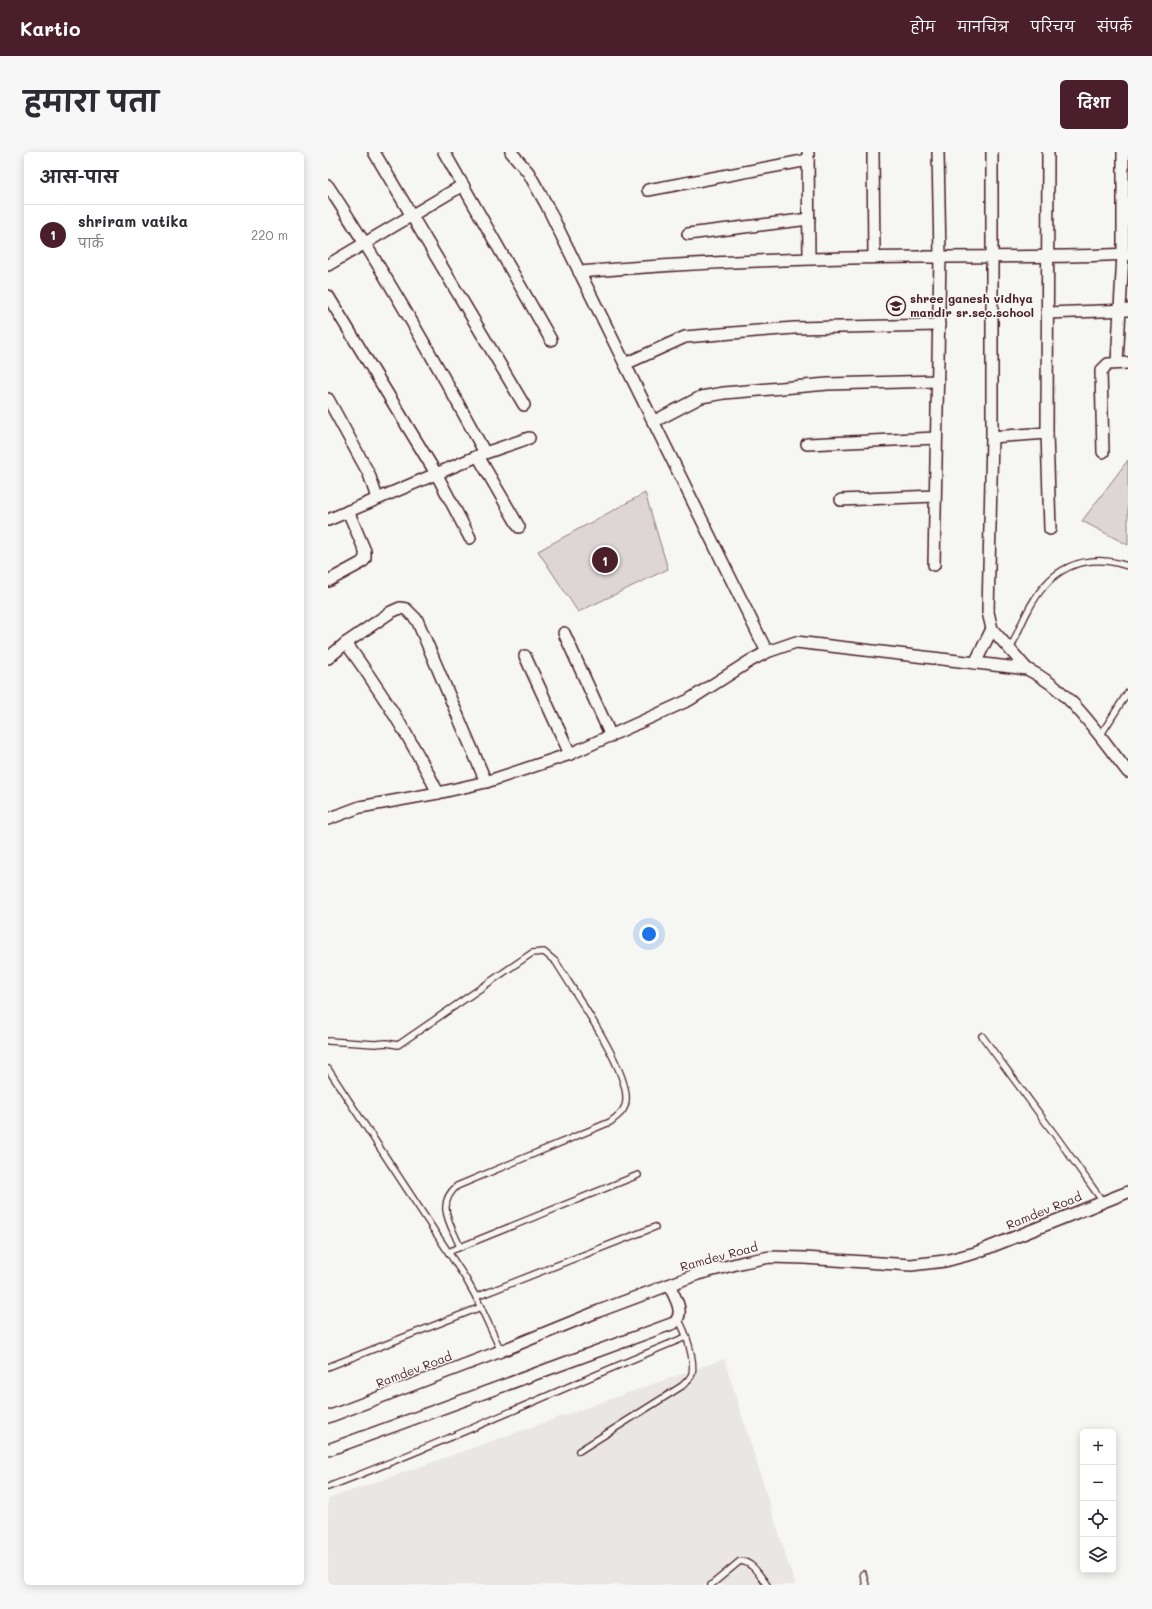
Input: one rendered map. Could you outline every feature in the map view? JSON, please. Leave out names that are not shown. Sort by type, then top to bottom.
[{"type":"street","points":[[374,152],[524,405]]},
{"type":"street","points":[[444,152],[551,340]]},
{"type":"street","points":[[511,152],[528,172],[546,204],[767,652]]},
{"type":"street","points":[[873,152],[874,257]]},
{"type":"street","points":[[934,565],[940,256],[938,152]]},
{"type":"street","points":[[992,152],[992,437],[988,612],[992,629],[1027,669]]},
{"type":"street","points":[[1048,152],[1047,433],[1050,529]]},
{"type":"street","points":[[1103,452],[1101,371],[1108,364],[1122,363],[1126,199],[1123,152]]},
{"type":"street","points":[[648,190],[808,156],[809,258]]},
{"type":"street","points":[[328,265],[463,185]]},
{"type":"street","points":[[328,186],[366,243],[456,399],[481,455],[519,527]]},
{"type":"street","points":[[688,234],[809,219]]},
{"type":"street","points":[[580,272],[665,265],[809,258],[940,256],[1047,257],[1125,254]]},
{"type":"street","points":[[328,296],[437,475],[470,538]]},
{"type":"street","points":[[1047,313],[1124,310]]},
{"type":"street","points":[[625,364],[685,337],[794,328],[939,325]]},
{"type":"street","points":[[653,422],[701,397],[724,393],[828,384],[938,381]]},
{"type":"street","points":[[328,399],[369,474],[377,498]]},
{"type":"street","points":[[992,437],[1047,433]]},
{"type":"street","points":[[328,520],[377,498],[437,475],[481,455],[529,438]]},
{"type":"street","points":[[807,444],[936,438]]},
{"type":"street","points":[[841,500],[935,496]]},
{"type":"street","points":[[328,581],[361,563],[365,559],[365,551],[348,511]]},
{"type":"street","points":[[328,658],[346,643],[391,612],[400,608],[406,609],[417,620],[486,782]]},
{"type":"street","points":[[975,663],[992,629]]},
{"type":"street","points":[[564,633],[611,736]]},
{"type":"street","points":[[328,819],[360,807],[438,793],[486,782],[570,754],[689,700],[750,661],[767,652],[796,642],[1027,669],[1040,675],[1053,684],[1067,697],[1128,772]]},
{"type":"street","points":[[346,643],[399,720],[421,758],[438,793]]},
{"type":"street","points":[[525,656],[570,754]]},
{"type":"street","name":"Ramdev Road","points":[[328,1417],[698,1274],[770,1257],[911,1265],[945,1262],[975,1253],[1128,1192]]},
{"type":"street","points":[[328,1450],[667,1325],[679,1315],[675,1299],[669,1285]]},
{"type":"lane","points":[[1010,650],[1018,629],[1038,592],[1055,574],[1074,564],[1089,561],[1105,561],[1128,566]]},
{"type":"lane","points":[[1100,736],[1128,692]]},
{"type":"lane","points":[[328,1041],[376,1044],[386,1043],[398,1045],[532,953],[544,952],[556,962],[608,1048],[626,1091],[624,1109],[610,1122],[457,1186],[449,1193],[445,1201],[445,1209],[460,1247]]},
{"type":"lane","points":[[982,1036],[1103,1202]]},
{"type":"lane","points":[[328,1069],[476,1297],[501,1351]]},
{"type":"lane","points":[[448,1252],[638,1175]]},
{"type":"lane","points":[[476,1297],[655,1227]]},
{"type":"lane","points":[[328,1367],[481,1307]]},
{"type":"lane","points":[[579,1451],[682,1386],[688,1380],[692,1374],[692,1365],[679,1315]]},
{"type":"lane","points":[[328,1487],[407,1457],[586,1378],[686,1338]]},
{"type":"lane","points":[[711,1585],[740,1561],[752,1565],[767,1585]]},
{"type":"lane","points":[[863,1574],[866,1585]]},
{"type":"shaded area","points":[[1128,460],[1128,545],[1082,521]]},
{"type":"shaded area","points":[[645,493],[668,569],[578,612],[538,551]]},
{"type":"shaded area","points":[[724,1359],[795,1585],[328,1585],[328,1499]]},
{"type":"place","name":"shree ganesh vidhya mandir sr.sec.school","points":[[896,306]]},
{"type":"place","name":"shriram vatika","points":[[605,560]]}]
